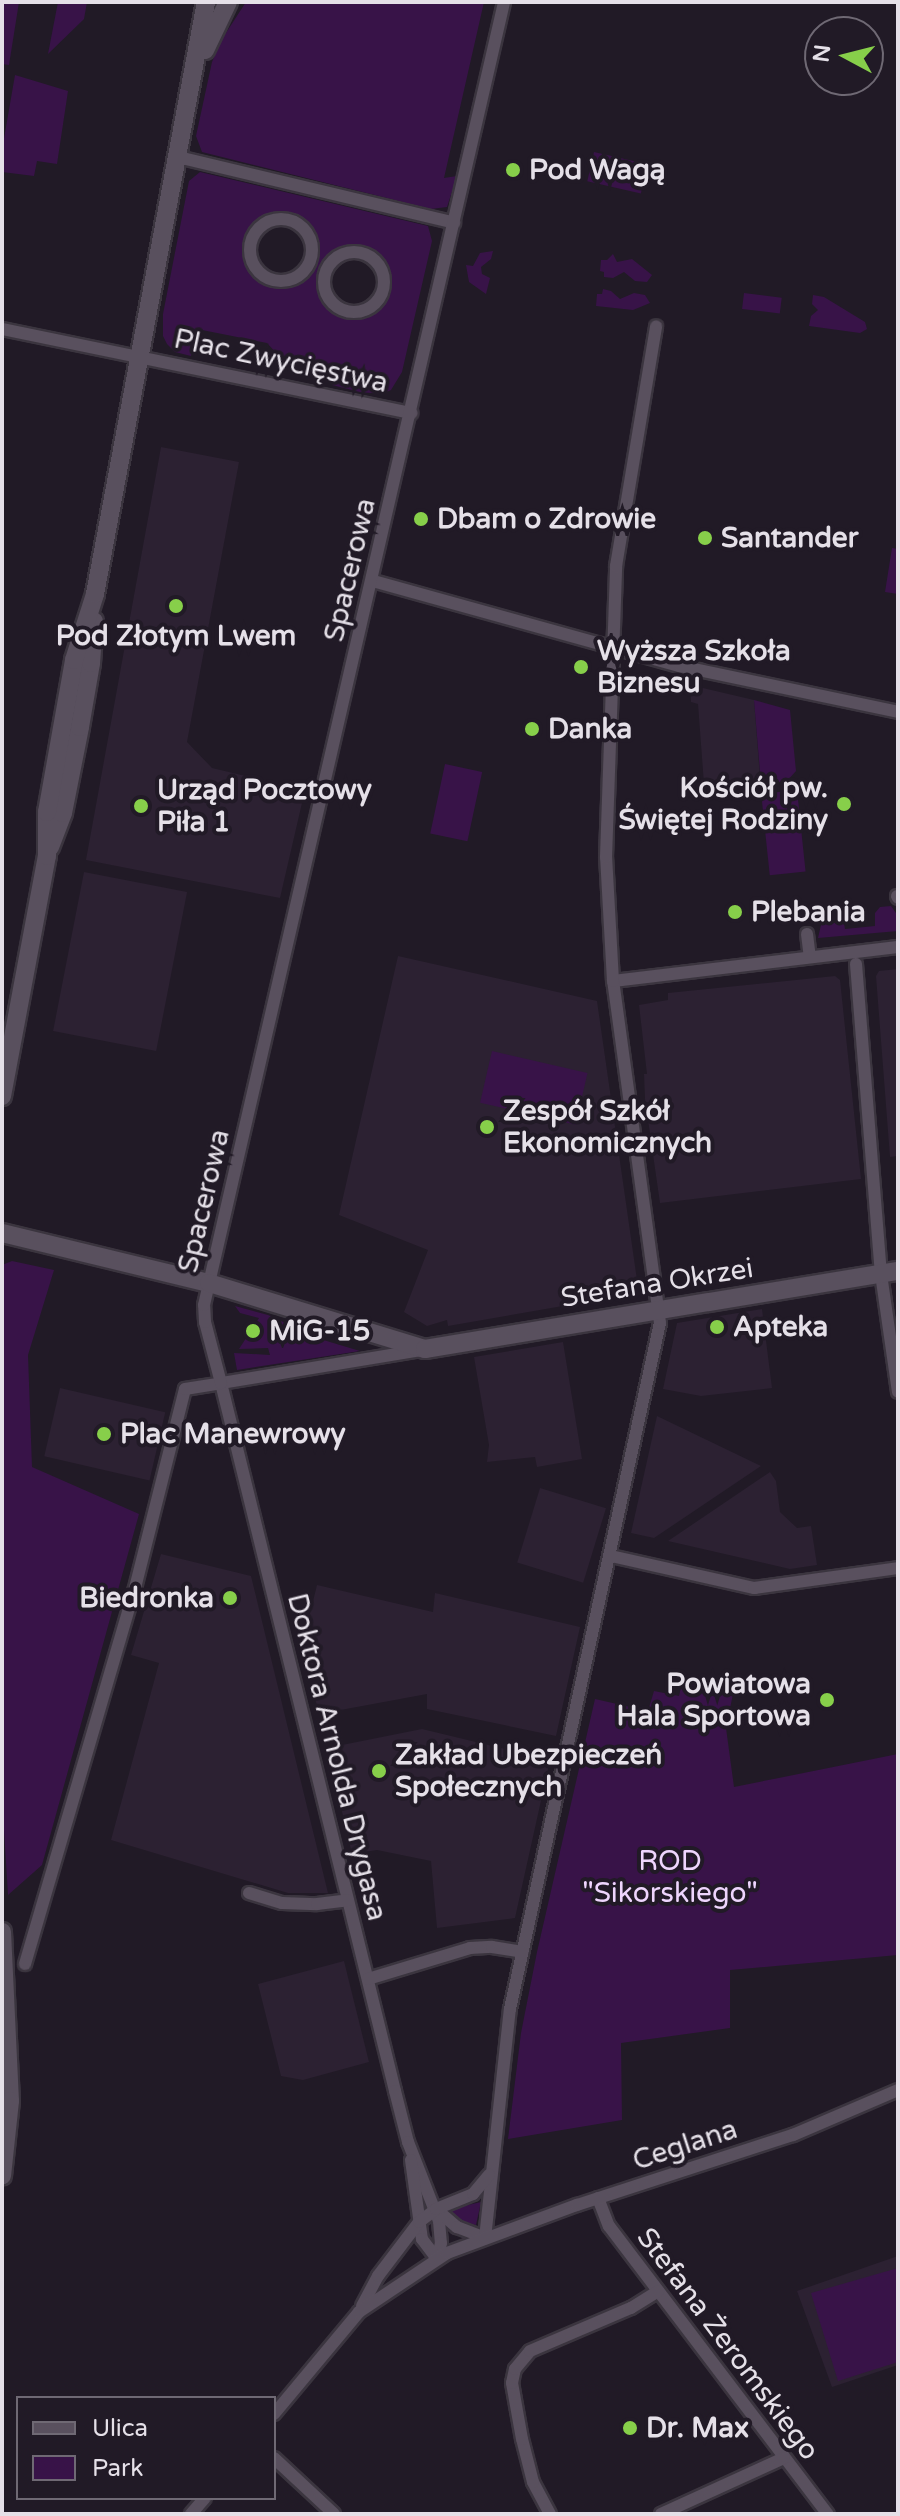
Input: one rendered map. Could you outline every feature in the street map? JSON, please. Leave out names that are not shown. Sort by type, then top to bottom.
[{"type":"main road","points":[[2,1096],[47,856],[63,813],[77,741],[91,663],[95,594],[206,2]]},
{"type":"main road","points":[[193,78],[228,2]]},
{"type":"main road","name":"Stefana Okrzei","points":[[2,1233],[209,1283],[425,1349],[890,1272]]},
{"type":"main road","points":[[2,1932],[6,2077],[2,2176]]},
{"type":"street","name":"Plac Zwycięstwa","points":[[2,329],[411,413],[504,2]]},
{"type":"street","points":[[178,157],[454,223]]},
{"type":"street","points":[[286,219],[307,232],[312,256],[308,266],[297,277],[274,281],[255,267],[251,244],[262,226],[286,219]]},
{"type":"street","points":[[348,252],[370,256],[383,273],[378,299],[363,310],[340,308],[330,300],[325,288],[324,278],[330,263],[348,252]]},
{"type":"street","points":[[436,2209],[457,2227],[485,2238],[505,2035],[658,1339],[660,1310],[613,981],[606,857],[619,540],[656,326]]},
{"type":"street","name":"Spacerowa","points":[[221,1383],[205,1322],[209,1283],[411,413]]},
{"type":"street","points":[[373,581],[613,648],[750,682],[898,712]]},
{"type":"street","points":[[807,934],[810,957]]},
{"type":"street","points":[[613,981],[898,947]]},
{"type":"street","points":[[856,964],[890,1272],[898,1392]]},
{"type":"street","name":"Stefana Okrzei","points":[[221,1383],[425,1349]]},
{"type":"street","points":[[25,1964],[134,1592],[185,1389],[221,1383]]},
{"type":"street","name":"Doktora Arnolda Drygasa","points":[[221,1383],[408,2142],[424,2244],[437,2259]]},
{"type":"street","points":[[611,1556],[754,1588],[898,1568]]},
{"type":"street","points":[[249,1893],[282,1903],[317,1904],[348,1900]]},
{"type":"street","points":[[368,1979],[470,1948],[492,1947],[523,1952]]},
{"type":"street","name":"Ceglana","points":[[359,2312],[437,2259],[485,2238],[793,2135],[898,2090]]},
{"type":"street","name":"Doktora Arnolda Drygasa","points":[[408,2142],[436,2209]]},
{"type":"street","points":[[276,2412],[359,2312],[378,2276],[419,2222],[436,2209],[469,2197],[489,2175]]},
{"type":"street","name":"Stefana Żeromskiego","points":[[598,2198],[609,2226],[828,2514]]},
{"type":"street","points":[[436,2209],[441,2237],[437,2259]]},
{"type":"street","points":[[550,2514],[533,2482],[522,2439],[512,2383],[517,2364],[530,2351],[631,2308],[658,2291]]},
{"type":"street","points":[[661,2514],[784,2458]]},
{"type":"street","points":[[276,2460],[334,2514]]},
{"type":"shaded area","points":[[161,447],[239,462],[187,742],[212,768],[305,790],[280,898],[86,860]]},
{"type":"shaded area","points":[[690,685],[754,700],[760,778],[704,784],[698,704],[691,702]]},
{"type":"shaded area","points":[[84,872],[187,892],[156,1051],[53,1031]]},
{"type":"shaded area","name":"Zespół Szkół Ekonomicznych","points":[[398,956],[597,1001],[638,1287],[632,1294],[448,1326],[447,1320],[427,1326],[404,1312],[428,1250],[339,1215]]},
{"type":"shaded area","points":[[898,969],[898,1156],[890,1157],[876,976],[879,971]]},
{"type":"shaded area","points":[[835,976],[840,980],[861,1179],[660,1203],[645,1099],[644,1074],[647,1074],[639,1005],[668,1000],[668,993]]},
{"type":"shaded area","points":[[762,1309],[772,1388],[701,1396],[663,1389],[677,1323]]},
{"type":"shaded area","points":[[563,1342],[582,1459],[537,1467],[535,1457],[487,1462],[489,1445],[474,1357]]},
{"type":"shaded area","name":"Plac Manewrowy","points":[[60,1388],[165,1412],[149,1481],[44,1456]]},
{"type":"shaded area","points":[[657,1416],[761,1466],[654,1538],[631,1533]]},
{"type":"shaded area","points":[[770,1472],[776,1481],[780,1512],[797,1528],[811,1526],[817,1565],[790,1569],[668,1541]]},
{"type":"shaded area","points":[[540,1488],[606,1508],[583,1583],[517,1563]]},
{"type":"shaded area","points":[[161,1554],[251,1576],[328,1893],[288,1893],[111,1840],[159,1663],[131,1655]]},
{"type":"shaded area","points":[[317,1585],[433,1612],[435,1593],[580,1627],[556,1736],[427,1709],[427,1694],[319,1714],[302,1646]]},
{"type":"shaded area","points":[[422,1729],[550,1760],[515,1918],[437,1928],[431,1861],[377,1850],[352,1854],[327,1748]]},
{"type":"shaded area","points":[[344,1961],[369,2062],[303,2080],[281,2076],[258,1984]]},
{"type":"shaded area","points":[[898,2256],[898,2365],[832,2387],[797,2291]]},
{"type":"green space","points":[[2,2],[19,2],[9,65],[2,64]]},
{"type":"green space","points":[[58,2],[87,2],[84,19],[48,54]]},
{"type":"green space","points":[[246,2],[484,2],[444,178],[457,176],[447,207],[431,209],[202,152],[196,136],[212,62],[222,39]]},
{"type":"green space","points":[[15,75],[68,91],[57,164],[37,161],[34,176],[2,172],[2,150]]},
{"type":"green space","points":[[594,152],[648,164],[641,194],[587,181]]},
{"type":"green space","points":[[200,172],[428,226],[432,241],[402,372],[391,390],[382,394],[332,385],[335,367],[278,355],[267,343],[197,329],[191,356],[175,352],[167,344],[163,336],[163,314],[189,181]],"holes":[[[278,219],[301,226],[312,248],[305,271],[282,282],[260,273],[250,253],[256,232]],[[358,252],[379,265],[383,286],[372,306],[350,311],[330,300],[324,278],[337,257]]]},
{"type":"green space","points":[[493,251],[491,259],[481,267],[482,274],[490,278],[486,294],[469,282],[466,265],[473,266],[480,253]]},
{"type":"green space","points":[[613,254],[617,262],[632,259],[652,275],[647,282],[635,281],[624,272],[613,278],[604,277],[604,272],[600,271],[601,260],[607,260]]},
{"type":"green space","points":[[603,289],[620,299],[634,293],[645,295],[650,303],[633,310],[596,306],[597,294],[602,294]]},
{"type":"green space","points":[[744,293],[782,298],[780,314],[742,309]]},
{"type":"green space","points":[[813,295],[824,297],[865,322],[867,329],[860,333],[809,326],[811,316],[818,310],[812,304]]},
{"type":"green space","points":[[892,548],[898,549],[898,594],[885,592]]},
{"type":"green space","points":[[754,700],[790,710],[796,771],[787,781],[761,784]]},
{"type":"green space","points":[[445,764],[482,772],[467,841],[430,833]]},
{"type":"green space","points":[[797,790],[806,872],[770,875],[761,794]]},
{"type":"green space","points":[[891,906],[898,916],[898,931],[818,938],[824,912],[835,911],[843,917],[845,929],[875,926],[875,913],[880,907]]},
{"type":"green space","points":[[492,1051],[587,1073],[576,1125],[480,1103]]},
{"type":"green space","points":[[12,1261],[54,1270],[28,1355],[32,1467],[139,1514],[42,1865],[8,1895],[2,1798],[2,1265]]},
{"type":"green space","points":[[235,1306],[268,1315],[320,1339],[360,1351],[237,1370],[234,1353],[270,1355],[268,1348],[239,1349],[259,1318],[240,1313]]},
{"type":"green space","name":"ROD \"Sikorskiego\"","points":[[683,1679],[734,1689],[726,1728],[734,1787],[898,1754],[898,1955],[730,1970],[730,2028],[621,2043],[622,2120],[508,2139],[521,2033],[537,1952],[595,1699],[648,1711],[654,1691],[679,1696]]},
{"type":"green space","points":[[481,2202],[476,2225],[457,2220],[447,2210]]},
{"type":"green space","points":[[898,2268],[898,2362],[838,2381],[811,2293]]},
{"type":"place","name":"Pod Wagą","points":[[513,170]]},
{"type":"place","name":"Dbam o Zdrowie","points":[[421,519]]},
{"type":"place","name":"Santander","points":[[705,538]]},
{"type":"place","name":"Pod Złotym Lwem","points":[[176,606]]},
{"type":"place","name":"Wyższa Szkoła Biznesu","points":[[581,667]]},
{"type":"place","name":"Danka","points":[[532,729]]},
{"type":"place","name":"Kościół pw. Świętej Rodziny","points":[[844,804]]},
{"type":"place","name":"Urząd Pocztowy Piła 1","points":[[141,806]]},
{"type":"place","name":"Plebania","points":[[735,912]]},
{"type":"place","name":"Zespół Szkół Ekonomicznych","points":[[487,1127]]},
{"type":"place","name":"Apteka","points":[[717,1327]]},
{"type":"place","name":"MiG-15","points":[[253,1331]]},
{"type":"place","name":"Plac Manewrowy","points":[[104,1434]]},
{"type":"place","name":"Biedronka","points":[[230,1598]]},
{"type":"place","name":"Powiatowa Hala Sportowa","points":[[827,1700]]},
{"type":"place","name":"Zakład Ubezpieczeń Społecznych","points":[[379,1771]]},
{"type":"place","name":"Dr. Max","points":[[630,2428]]}]
